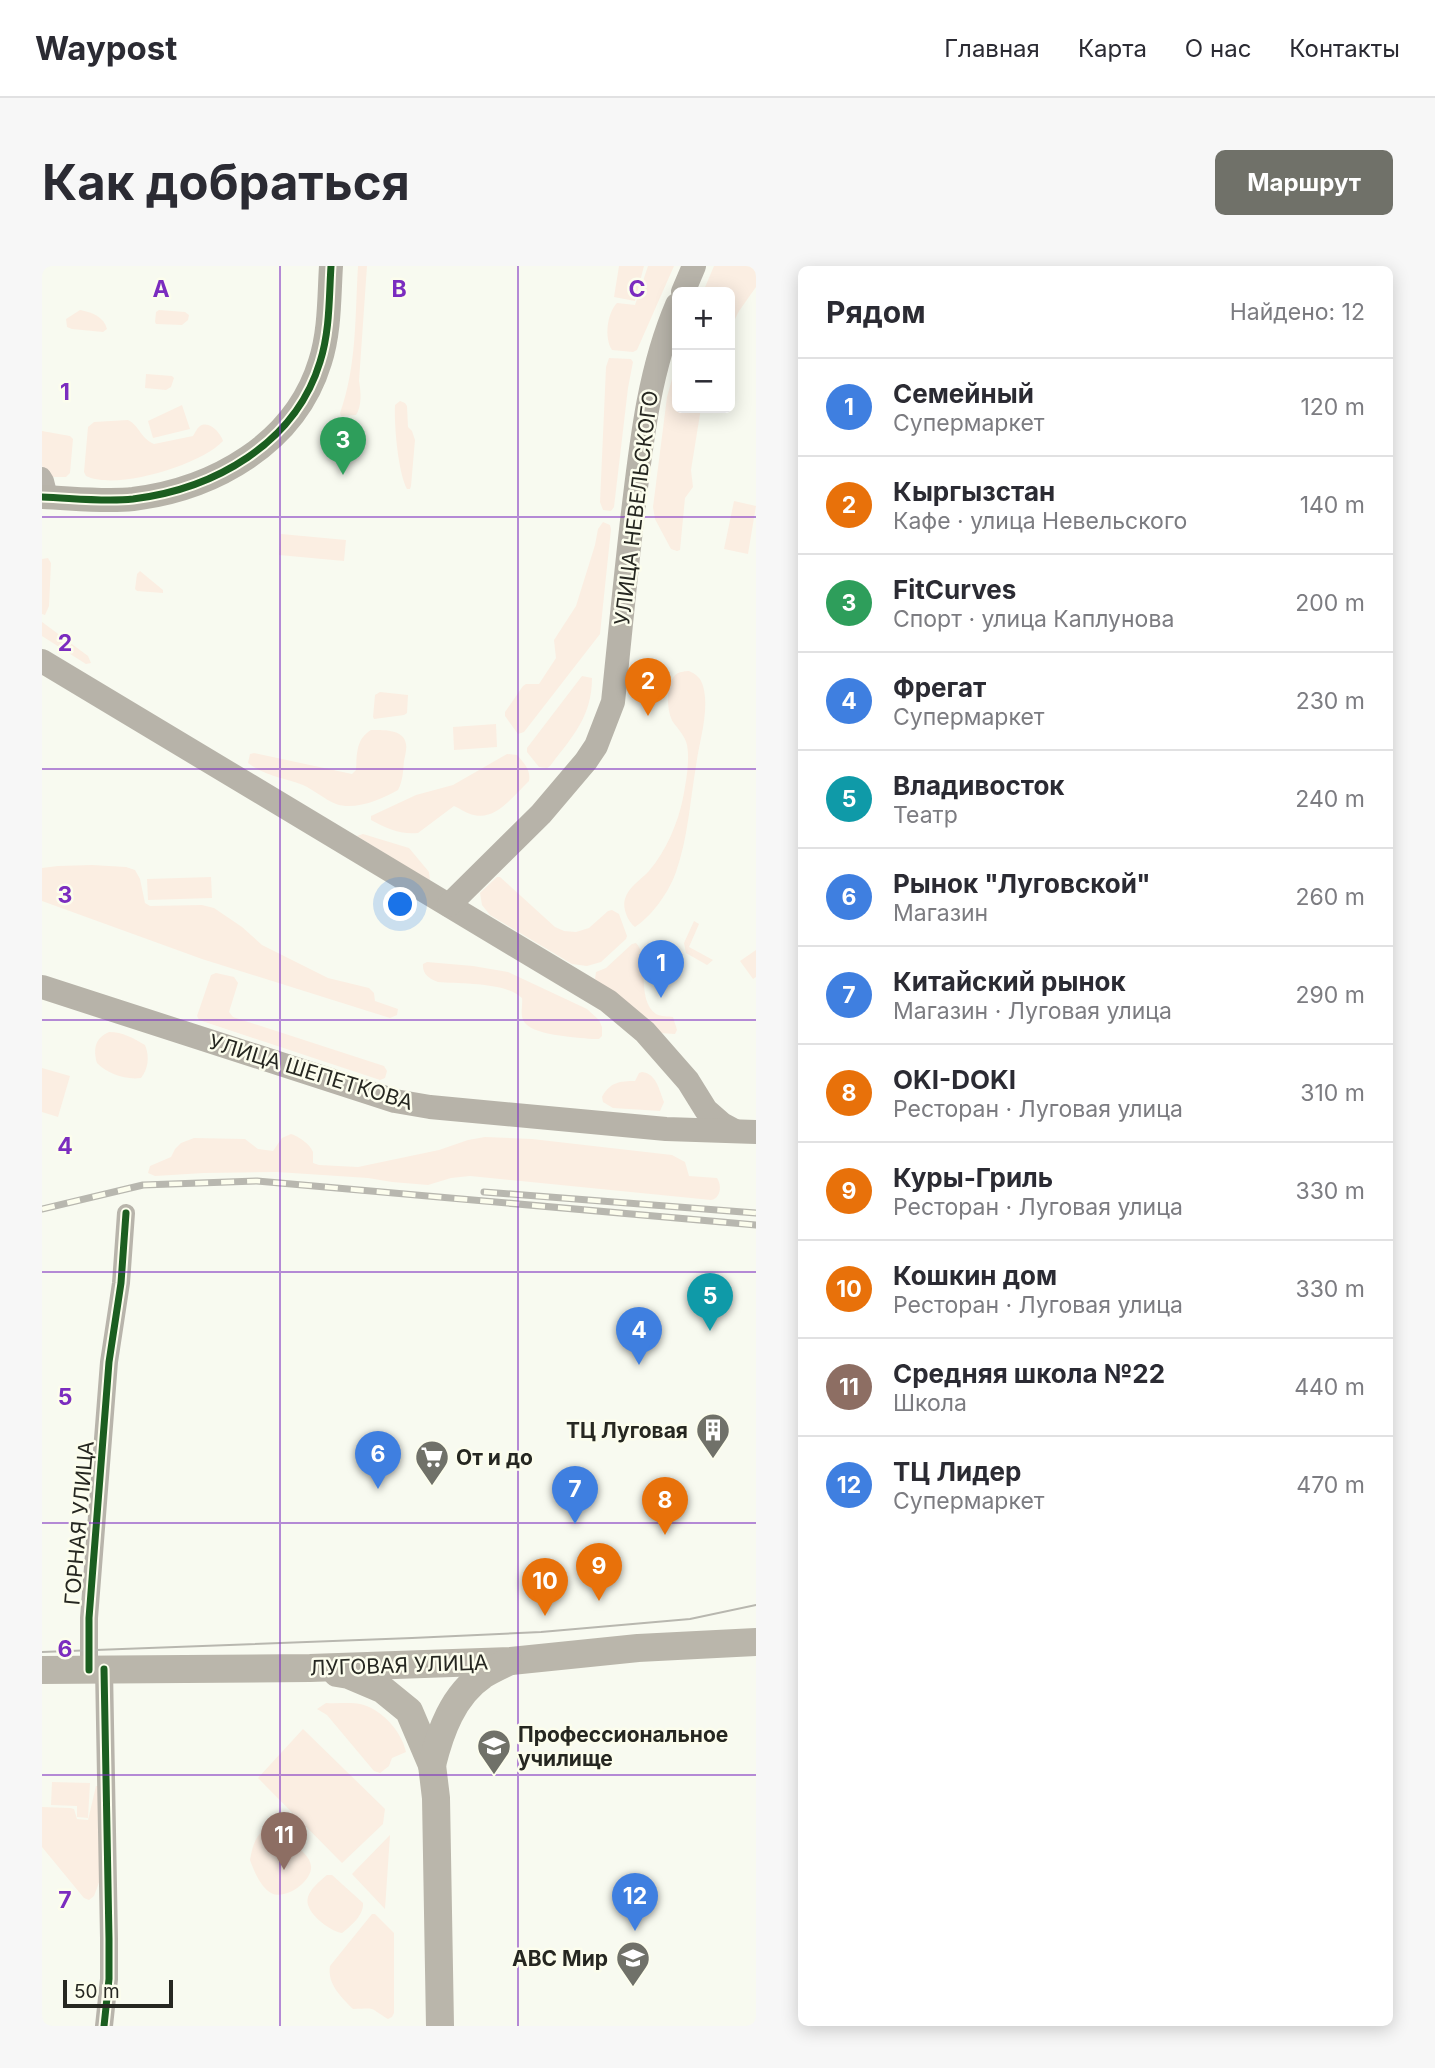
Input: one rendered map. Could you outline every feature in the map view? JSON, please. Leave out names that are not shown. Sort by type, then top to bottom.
[{"type":"main road","points":[[44,490],[108,500],[132,499],[187,488],[237,465],[265,444],[296,413],[317,372],[327,330],[331,266]]},
{"type":"main road","points":[[685,287],[694,266]]},
{"type":"main road","name":"УЛИЦА НЕВЕЛЬСКОГО","points":[[449,905],[547,807],[591,754],[607,721],[613,702],[632,519],[650,392],[665,333],[672,317]]},
{"type":"main road","points":[[42,661],[608,1001],[645,1032],[690,1084],[706,1110],[722,1124],[746,1132]]},
{"type":"main road","name":"УЛИЦА ШЕПЕТКОВА","points":[[42,987],[395,1101],[430,1107],[678,1129],[746,1132]]},
{"type":"main road","points":[[678,1129],[691,1122],[695,1111],[690,1084]]},
{"type":"main road","name":"ЛУГОВАЯ УЛИЦА","points":[[42,1670],[310,1668],[511,1661],[638,1648],[756,1642]]},
{"type":"main road","points":[[432,1765],[438,1737],[457,1701],[481,1676],[511,1661]]},
{"type":"main road","points":[[310,1668],[349,1675],[382,1689],[409,1711],[432,1765],[436,1798],[440,2026]]},
{"type":"street","name":"ГОРНАЯ УЛИЦА","points":[[104,2026],[109,1979],[109,1939],[97,1670],[89,1618],[109,1362],[121,1283],[126,1213]]},
{"type":"shaded area","points":[[358,266],[367,266],[359,381],[360,403],[356,415],[341,416],[350,377]]},
{"type":"shaded area","points":[[619,266],[644,266],[635,301],[614,297]]},
{"type":"shaded area","points":[[648,266],[674,266],[637,350],[612,350],[607,332],[611,313],[617,303],[635,305]]},
{"type":"shaded area","points":[[714,266],[756,266],[756,287],[735,319],[735,287],[705,287]]},
{"type":"shaded area","points":[[80,310],[97,316],[107,329],[103,332],[67,327],[66,319]]},
{"type":"shaded area","points":[[156,312],[185,312],[189,315],[188,320],[182,325],[156,324]]},
{"type":"shaded area","points":[[609,358],[631,359],[633,362],[614,507],[611,511],[603,510],[600,502],[606,367]]},
{"type":"shaded area","points":[[146,374],[174,378],[171,387],[166,390],[145,388]]},
{"type":"shaded area","points":[[672,379],[672,413],[700,413],[691,470],[693,487],[685,498],[680,550],[677,551],[671,549],[655,519],[653,507],[667,397]]},
{"type":"shaded area","points":[[400,401],[407,406],[408,427],[415,440],[410,489],[407,489],[401,472],[397,448],[395,405]]},
{"type":"shaded area","points":[[182,405],[190,429],[153,438],[148,421]]},
{"type":"shaded area","points":[[128,420],[154,444],[193,436],[199,427],[204,425],[214,429],[223,441],[197,459],[158,473],[117,480],[100,480],[86,476],[84,472],[88,427],[94,422]]},
{"type":"shaded area","points":[[42,431],[70,436],[73,439],[70,473],[66,477],[50,477],[42,466]]},
{"type":"shaded area","points":[[734,501],[756,506],[748,554],[724,549]]},
{"type":"shaded area","points":[[603,522],[610,525],[611,529],[600,634],[524,732],[518,734],[505,712],[523,686],[539,684],[556,658],[554,640],[576,606],[598,529]]},
{"type":"shaded area","points":[[281,534],[346,540],[344,561],[279,555]]},
{"type":"shaded area","points":[[48,558],[51,563],[49,606],[45,615],[42,614],[42,559]]},
{"type":"shaded area","points":[[140,571],[163,590],[163,593],[137,591],[137,574]]},
{"type":"shaded area","points":[[42,622],[88,656],[91,663],[86,664],[42,636]]},
{"type":"shaded area","points":[[689,671],[701,681],[705,705],[683,846],[673,880],[654,910],[635,927],[630,922],[624,903],[632,887],[661,855],[675,827],[683,798],[688,751],[683,736],[671,717],[668,696],[674,677]]},
{"type":"shaded area","points":[[582,676],[592,678],[585,715],[550,766],[539,767],[527,752],[527,748]]},
{"type":"shaded area","points":[[380,692],[408,695],[407,713],[374,719],[375,695]]},
{"type":"shaded area","points":[[496,724],[497,747],[454,750],[453,727]]},
{"type":"shaded area","points":[[371,730],[387,730],[401,735],[406,748],[398,790],[368,803],[351,806],[336,804],[303,785],[268,774],[248,763],[250,754],[254,753],[352,774],[356,770],[360,742]]},
{"type":"shaded area","points":[[507,754],[517,755],[522,761],[528,770],[529,781],[504,805],[490,814],[471,814],[454,806],[418,833],[393,830],[371,820],[371,816],[416,795],[453,785]]},
{"type":"shaded area","points":[[363,834],[409,848],[429,872],[430,880],[357,836]]},
{"type":"shaded area","points":[[92,865],[135,870],[140,879],[145,903],[150,906],[202,905],[214,908],[262,945],[328,978],[369,988],[374,993],[375,1001],[398,1009],[397,1015],[390,1018],[202,959],[42,901],[42,868]]},
{"type":"shaded area","points":[[211,877],[212,898],[148,900],[147,879]]},
{"type":"shaded area","points":[[497,877],[555,927],[564,931],[576,932],[589,928],[612,910],[619,914],[626,939],[601,962],[587,966],[572,964],[490,915],[482,905],[480,893]]},
{"type":"shaded area","points":[[694,921],[699,924],[689,947],[713,960],[707,965],[686,953],[684,943]]},
{"type":"shaded area","points":[[636,943],[642,958],[646,999],[656,1014],[673,1017],[677,1030],[675,1034],[660,1033],[595,979],[596,972],[606,968]]},
{"type":"shaded area","points":[[756,950],[756,977],[753,979],[740,961]]},
{"type":"shaded area","points":[[427,962],[508,972],[587,1009],[599,1020],[602,1036],[599,1039],[554,1035],[534,1029],[523,1020],[522,998],[515,993],[494,986],[438,982],[425,973],[423,964]]},
{"type":"shaded area","points":[[216,973],[234,977],[238,983],[229,1012],[233,1017],[384,1066],[387,1071],[385,1078],[380,1080],[199,1020],[197,1016],[211,975]]},
{"type":"shaded area","points":[[109,1032],[123,1034],[145,1045],[148,1063],[141,1078],[117,1075],[97,1063],[96,1044]]},
{"type":"shaded area","points":[[42,1068],[70,1076],[58,1117],[42,1112]]},
{"type":"shaded area","points":[[642,1072],[647,1073],[657,1083],[664,1102],[660,1111],[613,1108],[603,1102],[602,1097],[612,1085],[635,1081]]},
{"type":"shaded area","points":[[291,1134],[309,1146],[313,1152],[313,1163],[319,1165],[358,1167],[485,1137],[532,1139],[672,1155],[685,1162],[689,1176],[717,1178],[720,1191],[717,1197],[711,1200],[470,1176],[428,1185],[277,1172],[155,1176],[148,1173],[150,1166],[171,1157],[181,1143],[194,1138],[245,1139],[258,1149],[273,1151],[282,1138]]},
{"type":"shaded area","points":[[326,1703],[360,1704],[375,1710],[395,1729],[406,1752],[392,1758],[389,1766],[380,1773],[374,1771],[327,1715],[317,1709]]},
{"type":"shaded area","points":[[303,1729],[385,1809],[383,1824],[342,1863],[258,1778]]},
{"type":"shaded area","points":[[52,1782],[90,1783],[88,1818],[77,1817],[77,1806],[51,1805]]},
{"type":"shaded area","points":[[96,1786],[100,1880],[94,1896],[89,1900],[84,1898],[42,1847],[42,1807],[74,1809],[77,1819],[88,1820]]},
{"type":"shaded area","points":[[267,1828],[285,1835],[305,1854],[310,1863],[308,1878],[290,1892],[277,1895],[267,1890],[250,1860],[257,1838]]},
{"type":"shaded area","points":[[390,1835],[385,1909],[352,1874]]},
{"type":"shaded area","points":[[327,1875],[332,1875],[363,1903],[359,1916],[342,1933],[318,1920],[307,1902],[311,1891]]},
{"type":"shaded area","points":[[372,1914],[394,1933],[394,2013],[388,2019],[372,2009],[353,2009],[336,1990],[330,1973],[330,1966]]},
{"type":"tram line","points":[[42,1652],[541,1632],[690,1619],[756,1605]]},
{"type":"railway","points":[[42,1209],[143,1185],[257,1181],[756,1225]]},
{"type":"railway","points":[[484,1192],[756,1213]]},
{"type":"cycle path","points":[[42,497],[122,500],[163,494],[193,485],[248,458],[292,417],[308,391],[323,350],[331,266]]},
{"type":"cycle path","points":[[89,1670],[89,1618],[109,1362],[121,1283],[126,1213]]},
{"type":"cycle path","points":[[104,1669],[109,1979],[104,2026]]},
{"type":"place","name":"FitCurves","points":[[343,475]]},
{"type":"place","name":"Кыргызстан","points":[[648,716]]},
{"type":"place","name":"Семейный","points":[[661,998]]},
{"type":"place","name":"Владивосток","points":[[710,1331]]},
{"type":"place","name":"Фрегат","points":[[639,1365]]},
{"type":"place","name":"ТЦ Луговая","points":[[713,1460]]},
{"type":"place","name":"От и до","points":[[432,1487]]},
{"type":"place","name":"Рынок \"Луговской\"","points":[[378,1489]]},
{"type":"place","name":"Китайский рынок","points":[[575,1524]]},
{"type":"place","name":"OKI-DOKI","points":[[665,1535]]},
{"type":"place","name":"Куры-Гриль","points":[[599,1601]]},
{"type":"place","name":"Кошкин дом","points":[[545,1616]]},
{"type":"place","name":"Профессиональное училище","points":[[494,1776]]},
{"type":"place","name":"Средняя школа №22","points":[[284,1870]]},
{"type":"place","name":"ТЦ Лидер","points":[[635,1931]]},
{"type":"place","name":"ABC Мир","points":[[633,1988]]}]
